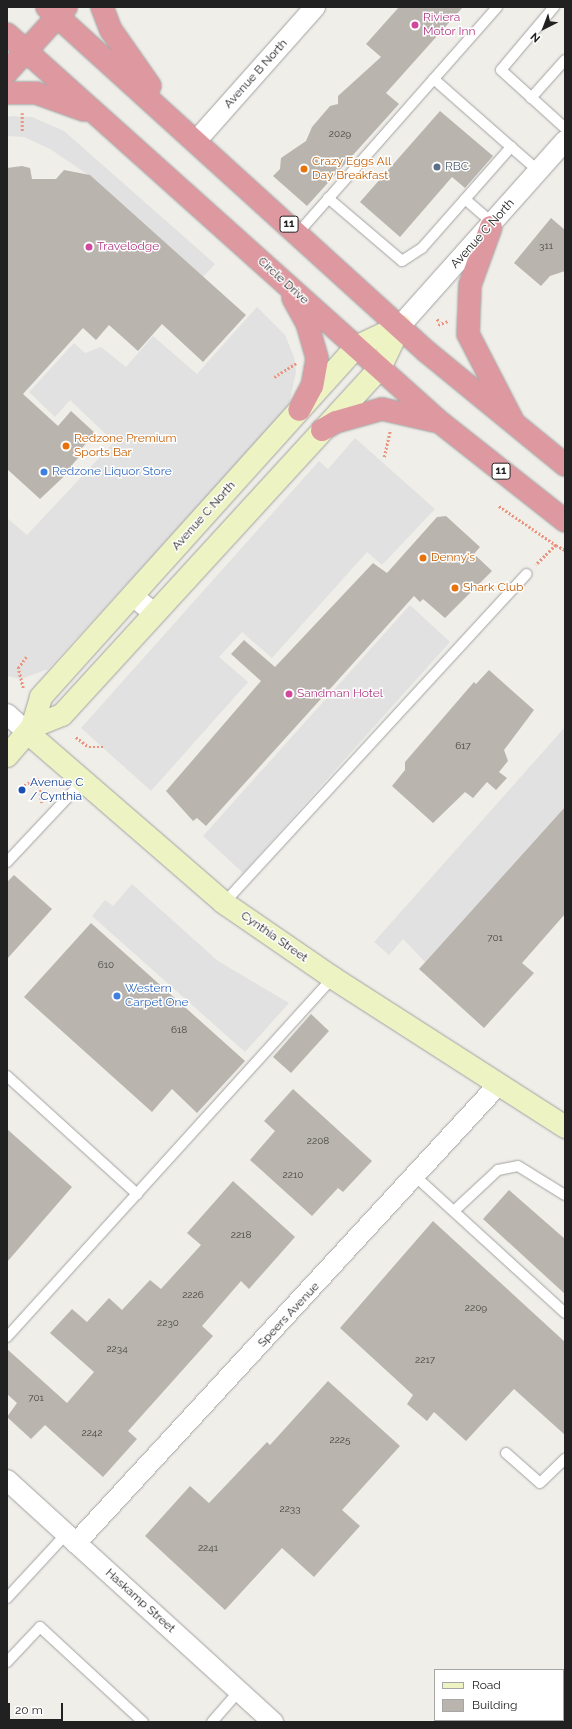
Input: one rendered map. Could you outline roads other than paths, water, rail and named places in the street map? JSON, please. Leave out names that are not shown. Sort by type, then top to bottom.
[{"type":"highway","points":[[102,7],[123,48],[177,122]]},
{"type":"highway","points":[[7,72],[27,52],[57,11]]},
{"type":"highway","name":"11","points":[[57,11],[400,326],[518,430],[565,465]]},
{"type":"highway","name":"Circle Drive","points":[[7,34],[94,114],[441,423],[565,521]]},
{"type":"highway","points":[[7,93],[36,93],[94,114]]},
{"type":"highway","points":[[492,225],[470,285],[468,334],[518,430]]},
{"type":"highway","points":[[277,276],[307,323],[317,359],[312,386],[299,410]]},
{"type":"highway","points":[[322,430],[336,422],[382,409],[441,423]]},
{"type":"main road","name":"Avenue C North","points":[[30,730],[40,697],[356,347],[400,326]]},
{"type":"main road","name":"Avenue C North","points":[[7,756],[30,730],[62,715],[380,368],[400,326]]},
{"type":"main road","name":"Cynthia Street","points":[[30,730],[83,781],[224,903],[333,978],[565,1127]]},
{"type":"street","name":"Avenue B North","points":[[196,140],[315,7]]},
{"type":"street","name":"Avenue C North","points":[[400,326],[492,225],[565,141]]},
{"type":"street","points":[[132,595],[154,614]]},
{"type":"street","name":"Cynthia Street","points":[[7,714],[30,730]]},
{"type":"street","name":"Speers Avenue","points":[[71,1539],[415,1176],[499,1084]]},
{"type":"street","name":"Haskamp Street","points":[[7,1480],[273,1722]]},
{"type":"lane","points":[[298,233],[497,7]]},
{"type":"lane","points":[[554,7],[501,70],[565,128]]},
{"type":"lane","points":[[531,98],[565,60]]},
{"type":"lane","points":[[434,79],[539,171]]},
{"type":"lane","points":[[328,198],[402,261],[422,248],[511,147]]},
{"type":"lane","points":[[465,199],[492,225]]},
{"type":"lane","points":[[224,903],[527,574]]},
{"type":"lane","points":[[7,862],[53,816],[83,781]]},
{"type":"lane","points":[[7,1337],[333,978]]},
{"type":"lane","points":[[7,1076],[137,1194]]},
{"type":"lane","points":[[454,1211],[498,1170],[518,1166],[565,1195]]},
{"type":"lane","points":[[415,1176],[565,1313]]},
{"type":"lane","points":[[506,1454],[540,1483],[565,1459]]},
{"type":"lane","points":[[7,1598],[71,1539]]},
{"type":"lane","points":[[7,1662],[40,1627],[143,1722]]},
{"type":"lane","points":[[212,1722],[239,1691]]},
{"type":"place","name":"Riviera Motor Inn","points":[[415,25]]},
{"type":"place","name":"RBC","points":[[437,167]]},
{"type":"place","name":"Crazy Eggs All Day Breakfast","points":[[304,169]]},
{"type":"place","name":"Travelodge","points":[[89,247]]},
{"type":"place","name":"Redzone Premium Sports Bar","points":[[66,446]]},
{"type":"place","name":"Redzone Liquor Store","points":[[44,472]]},
{"type":"place","name":"Denny's","points":[[423,558]]},
{"type":"place","name":"Shark Club","points":[[455,588]]},
{"type":"place","name":"Sandman Hotel","points":[[289,694]]},
{"type":"place","name":"Avenue C / Cynthia","points":[[22,790]]},
{"type":"place","name":"Western Carpet One","points":[[117,996]]}]
